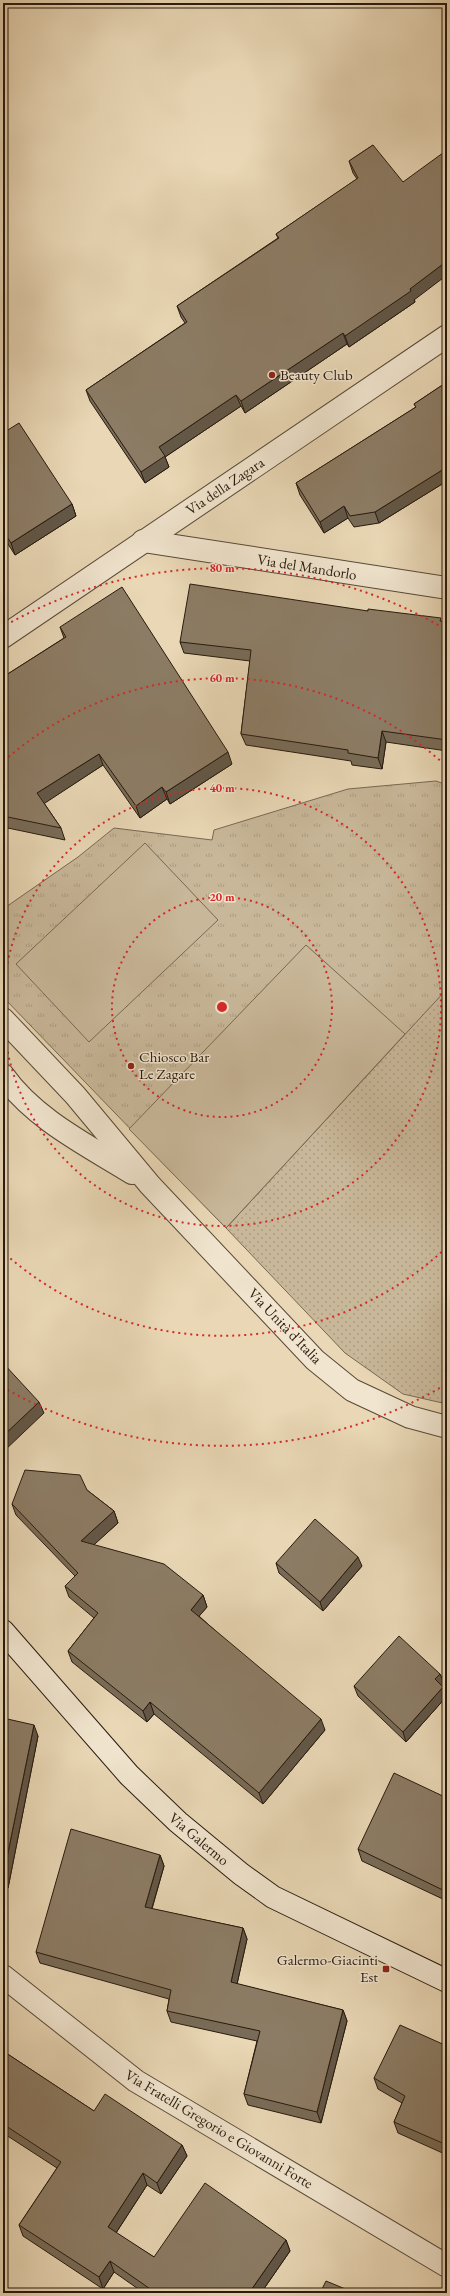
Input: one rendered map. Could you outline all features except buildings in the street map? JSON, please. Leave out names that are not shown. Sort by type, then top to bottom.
[{"type":"street","name":"Via della Zagara","points":[[3,637],[447,336]]},
{"type":"street","name":"Via del Mandorlo","points":[[143,541],[447,588]]},
{"type":"street","points":[[3,1019],[75,1095],[150,1185]]},
{"type":"street","points":[[3,1075],[26,1100],[52,1123],[150,1185]]},
{"type":"street","points":[[52,1123],[67,1121],[76,1109],[75,1095]]},
{"type":"street","name":"Via Unità d'Italia","points":[[150,1185],[315,1360],[352,1390],[410,1417],[447,1426]]},
{"type":"street","name":"Via Galermo","points":[[3,1631],[129,1775],[178,1822],[241,1874],[273,1897],[447,1981]]},
{"type":"street","name":"Via Fratelli Gregorio e Giovanni Forte","points":[[3,1976],[136,2081],[447,2266]]},
{"type":"green space","points":[[436,781],[447,785],[447,989],[226,1228],[3,997],[3,909],[78,857],[114,828],[212,840],[214,830],[348,789]]},
{"type":"green space","points":[[145,843],[218,920],[89,1042],[16,964]]},
{"type":"green space","points":[[306,945],[405,1034],[226,1228],[129,1129]]},
{"type":"green space","points":[[447,988],[447,1404],[403,1394],[345,1353],[226,1228]]},
{"type":"place","name":"Beauty Club","points":[[272,375]]},
{"type":"place","name":"Chiosco Bar Le Zagare","points":[[131,1066]]},
{"type":"place","name":"Galermo-Giacinti Est","points":[[386,1969]]}]
